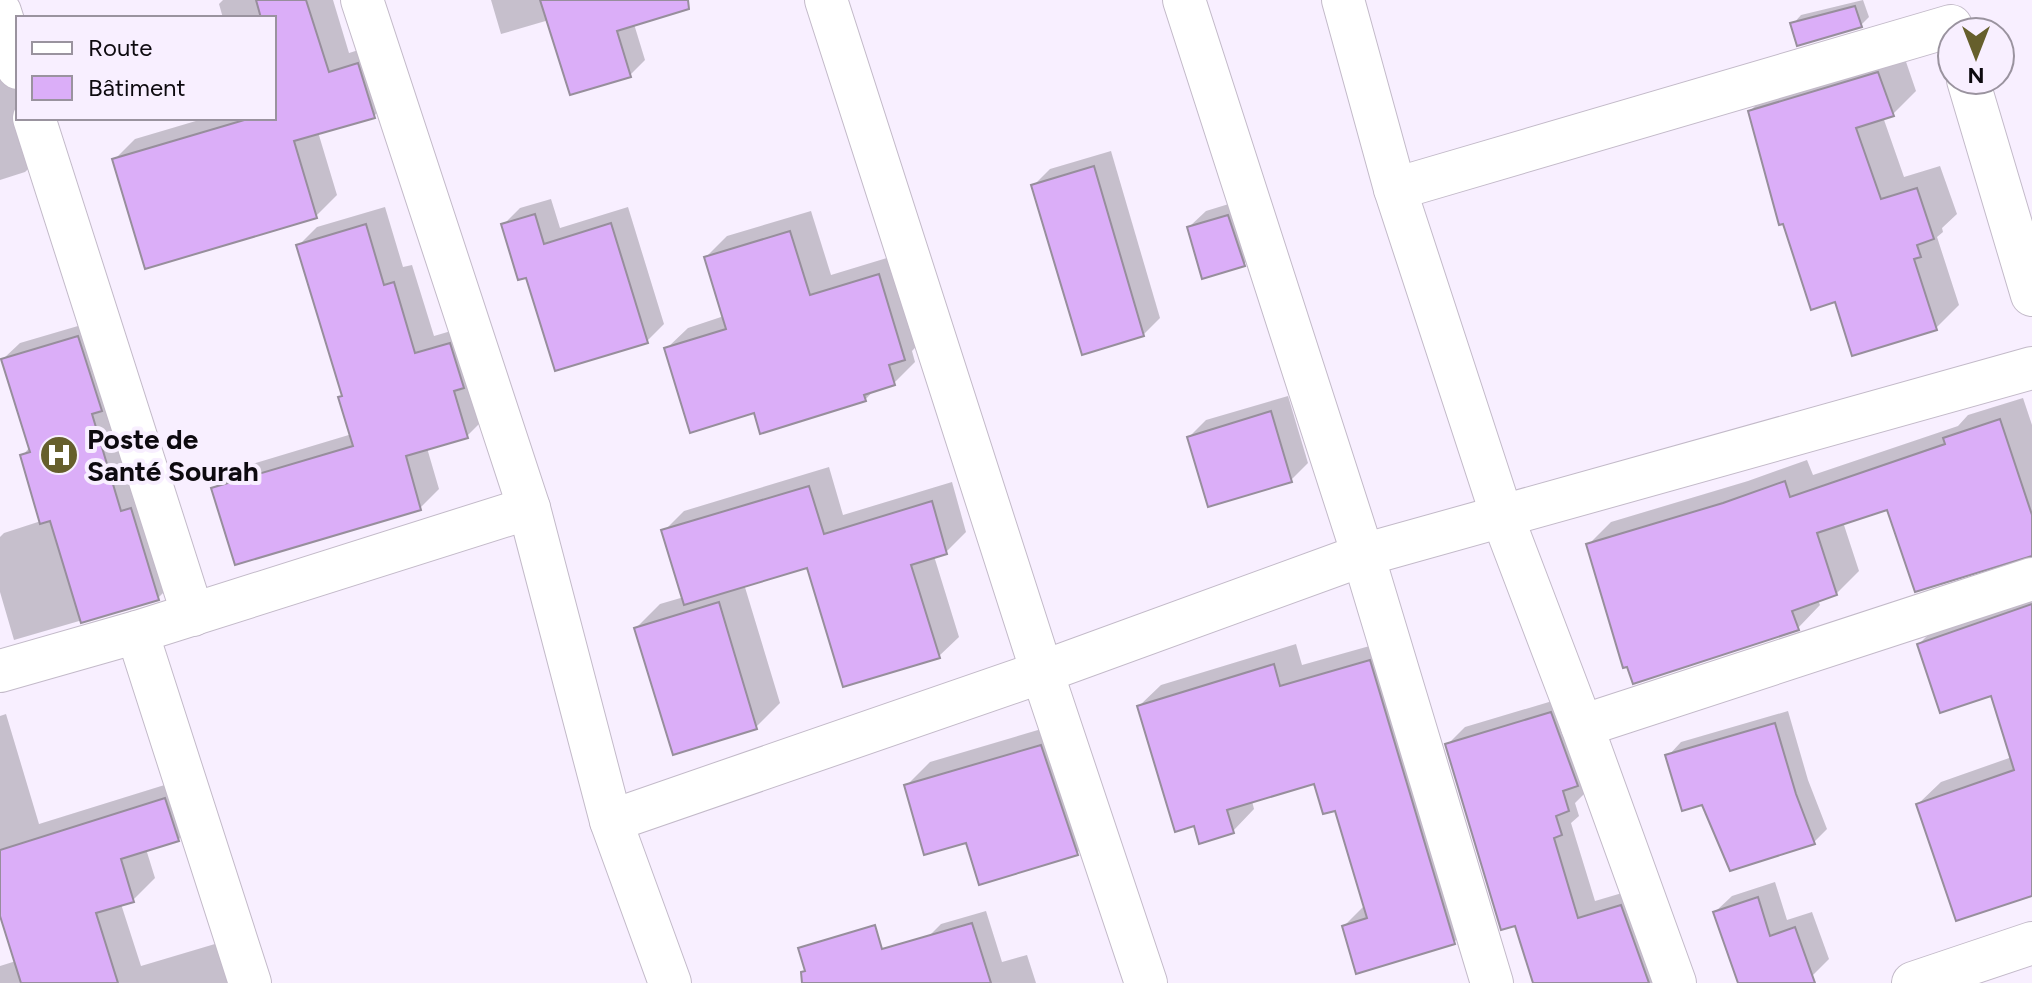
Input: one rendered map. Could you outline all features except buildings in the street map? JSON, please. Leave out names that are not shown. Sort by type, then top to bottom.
[{"type":"street","points":[[362,0],[529,508],[611,821],[670,983]]},
{"type":"street","points":[[826,0],[1042,672],[1146,983]]},
{"type":"street","points":[[1184,0],[1363,555],[1492,983]]},
{"type":"street","points":[[1343,0],[1395,189],[1502,516],[1675,983]]},
{"type":"street","points":[[0,12],[16,62]]},
{"type":"street","points":[[1395,189],[1936,23]]},
{"type":"street","points":[[1973,96],[2032,295]]},
{"type":"street","points":[[35,120],[193,615]]},
{"type":"street","points":[[611,821],[1042,672],[1363,555],[2032,368]]},
{"type":"street","points":[[0,671],[193,615],[529,508]]},
{"type":"street","points":[[1582,726],[2032,579]]},
{"type":"street","points":[[137,632],[250,983]]},
{"type":"street","points":[[1913,983],[2032,943]]},
{"type":"place","name":"Poste de Santé Sourah","points":[[59,455]]}]
